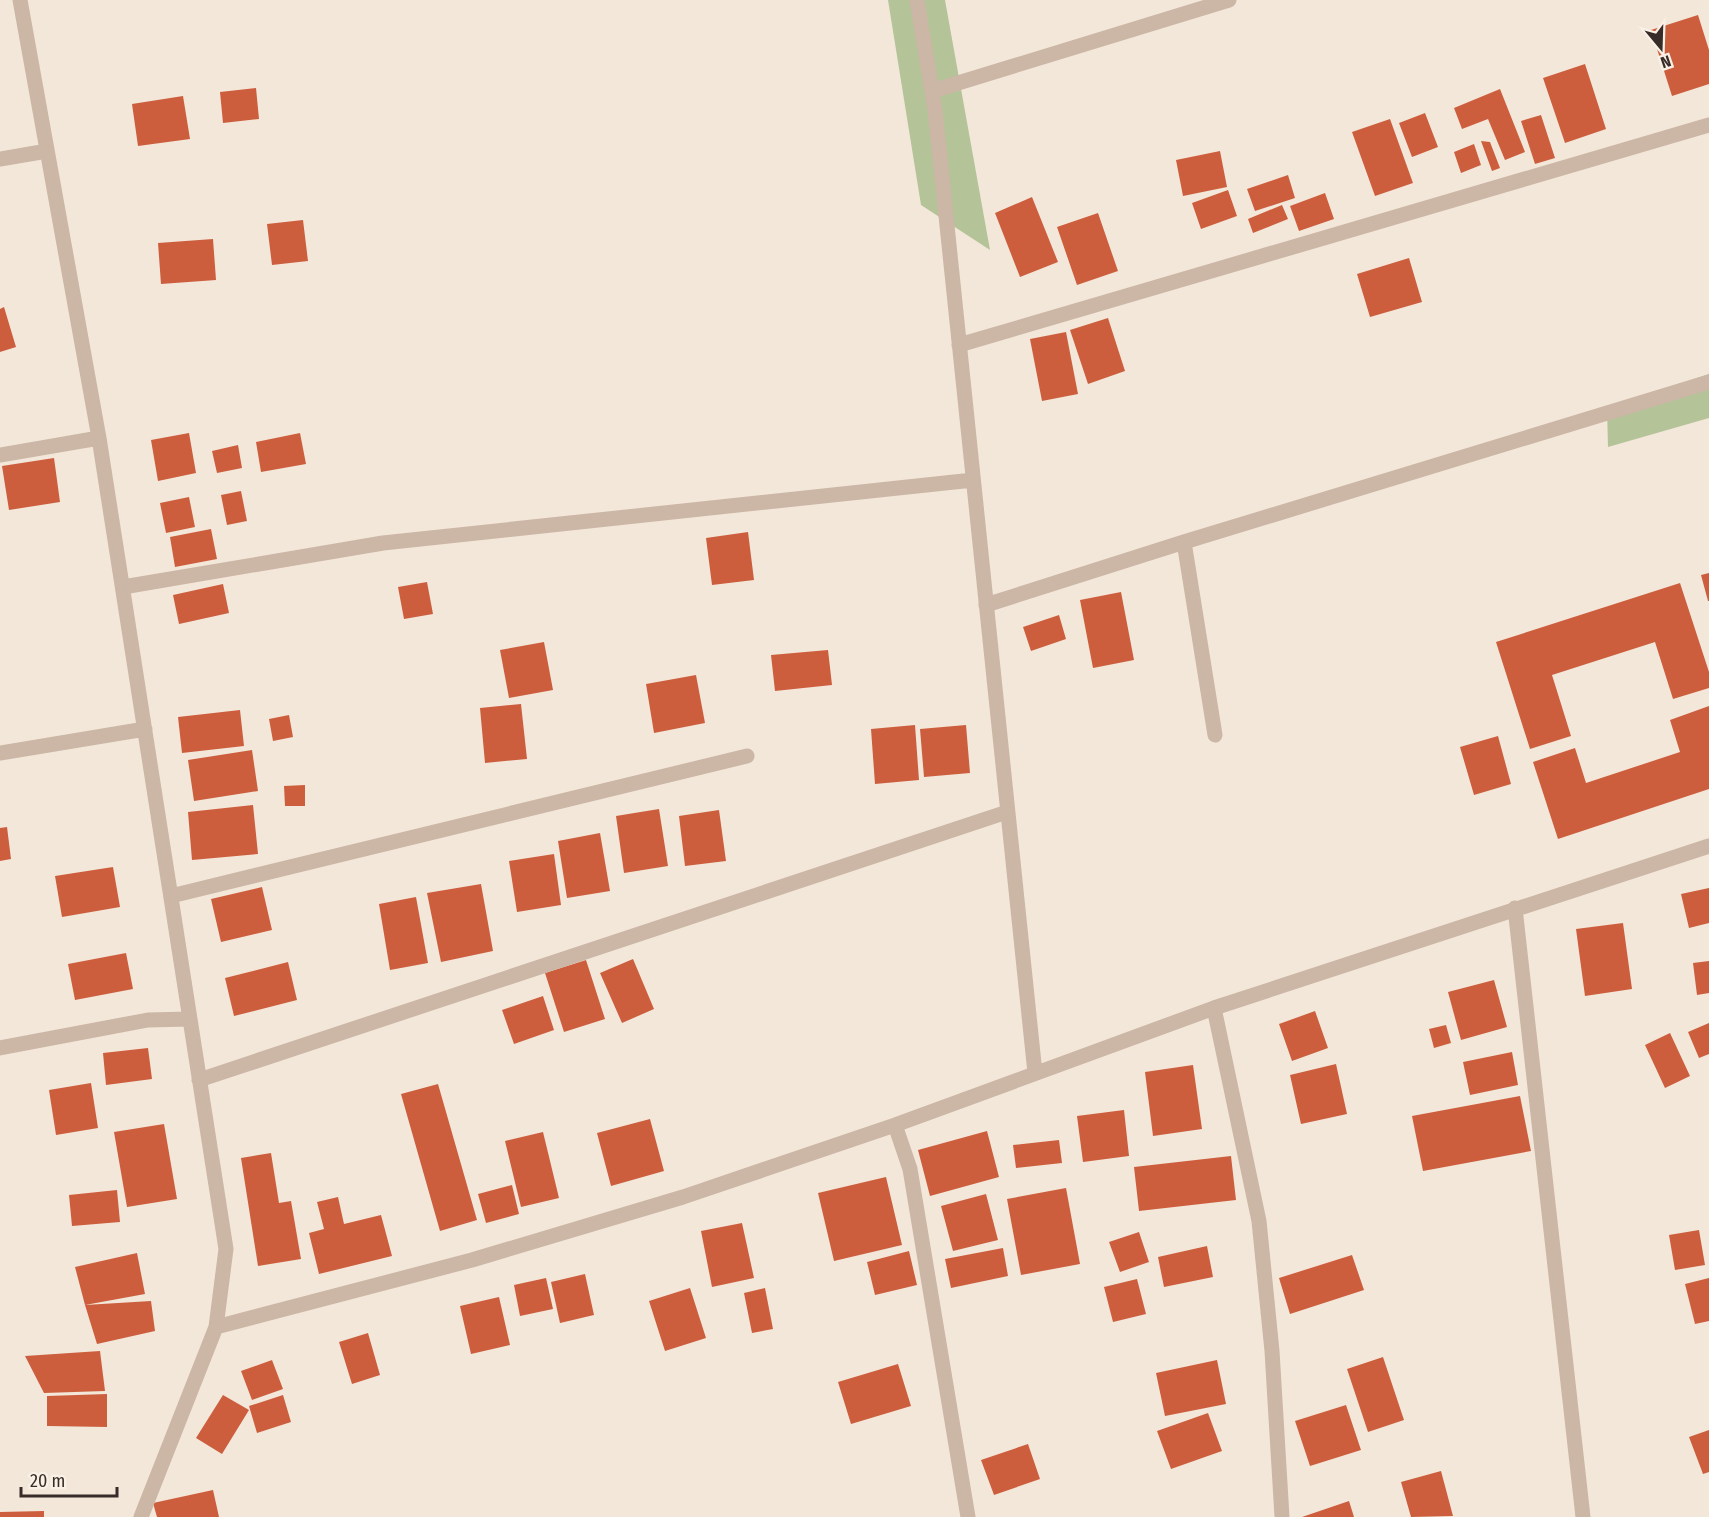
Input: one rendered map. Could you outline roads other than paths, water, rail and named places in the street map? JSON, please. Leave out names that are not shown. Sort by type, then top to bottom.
[{"type":"street","points":[[20,0],[99,438],[226,1250],[216,1327],[141,1517]]},
{"type":"street","points":[[917,0],[932,91],[1035,1073]]},
{"type":"street","points":[[932,91],[1229,0]]},
{"type":"street","points":[[959,345],[1709,125]]},
{"type":"street","points":[[0,159],[47,151]]},
{"type":"street","points":[[986,605],[1184,542],[1709,382]]},
{"type":"street","points":[[0,454],[99,438]]},
{"type":"street","points":[[123,587],[383,543],[973,480]]},
{"type":"street","points":[[1184,542],[1215,735]]},
{"type":"street","points":[[0,753],[145,729]]},
{"type":"street","points":[[171,896],[747,756]]},
{"type":"street","points":[[199,1080],[1007,812]]},
{"type":"street","points":[[216,1327],[472,1260],[683,1197],[895,1125],[1214,1008],[1709,846]]},
{"type":"street","points":[[1515,908],[1583,1517]]},
{"type":"street","points":[[1214,1008],[1259,1221],[1272,1351],[1282,1517]]},
{"type":"street","points":[[0,1048],[148,1020],[190,1019]]},
{"type":"street","points":[[895,1125],[910,1169],[968,1517]]}]
